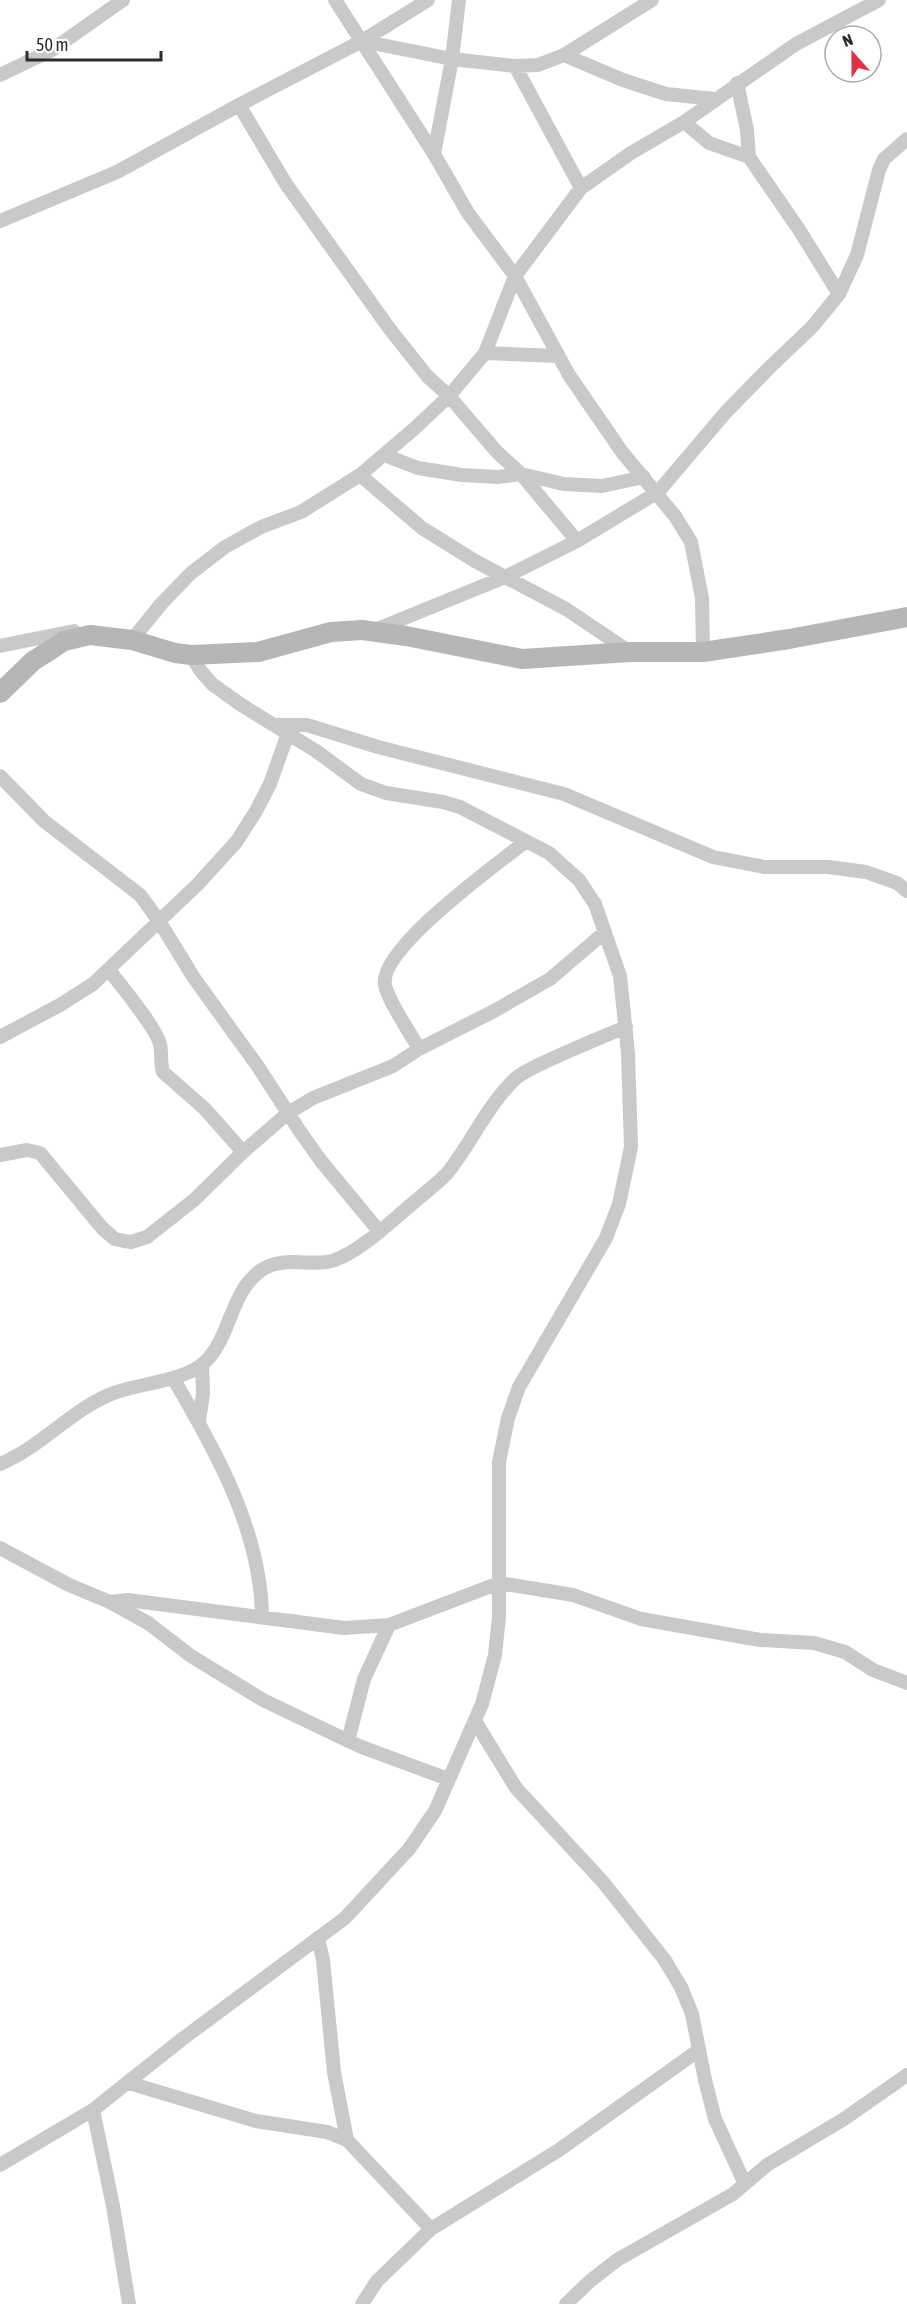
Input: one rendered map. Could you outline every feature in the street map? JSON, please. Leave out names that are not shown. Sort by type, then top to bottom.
[{"type":"street","points":[[0,75],[52,50],[123,0]]},
{"type":"street","points":[[335,0],[434,154],[468,213],[515,276],[569,375],[622,452],[658,492],[690,542],[702,598],[703,652]]},
{"type":"street","points":[[0,221],[117,172],[362,41],[428,0]]},
{"type":"street","points":[[434,154],[452,59],[459,0]]},
{"type":"street","points":[[362,41],[452,59],[515,66],[538,65],[564,55],[652,0]]},
{"type":"street","points":[[132,640],[161,604],[191,573],[225,547],[261,527],[301,512],[360,475],[448,396],[485,353],[515,276],[581,188],[631,153],[684,122],[796,44],[879,0]]},
{"type":"street","points":[[564,55],[623,80],[666,94],[715,99]]},
{"type":"street","points":[[515,66],[581,188]]},
{"type":"street","points":[[737,83],[747,130],[749,157],[798,228],[839,294]]},
{"type":"street","points":[[239,105],[286,184],[389,328],[427,376],[448,396],[497,452],[521,474],[577,541]]},
{"type":"street","points":[[684,122],[709,143],[749,157]]},
{"type":"street","points":[[370,632],[505,577],[577,541],[658,492],[726,412],[812,327],[839,294],[857,255],[879,170],[884,159],[907,139]]},
{"type":"street","points":[[485,353],[558,356]]},
{"type":"street","points":[[384,455],[418,468],[462,475],[498,477],[521,474],[564,484],[602,486],[644,477]]},
{"type":"street","points":[[360,475],[422,528],[475,561],[566,609],[630,652]]},
{"type":"street","points":[[0,646],[72,630],[90,635],[132,640],[190,656],[258,652],[344,630],[406,636],[522,659],[630,652],[703,652],[907,617]]},
{"type":"street","points":[[0,693],[33,661],[64,641],[90,635]]},
{"type":"street","points":[[0,2165],[93,2110],[181,2040],[345,1918],[409,1849],[435,1810],[482,1704],[495,1655],[500,1617],[499,1462],[508,1418],[519,1387],[606,1238],[619,1204],[631,1147],[626,1027],[620,976],[595,904],[579,880],[549,853],[460,807],[371,789],[353,779],[316,751],[212,684],[190,656]]},
{"type":"street","points":[[274,725],[307,725],[378,747],[564,794],[713,857],[764,867],[828,867],[866,872],[897,883],[907,891]]},
{"type":"street","points":[[0,1037],[60,1005],[93,984],[198,884],[237,841],[256,810],[270,783],[288,733]]},
{"type":"street","points":[[0,776],[44,821],[140,895],[194,978],[259,1068],[321,1161],[379,1230]]},
{"type":"street","points":[[419,1049],[386,989],[385,977],[388,970],[400,952],[434,914],[526,842]]},
{"type":"street","points":[[0,1155],[27,1150],[40,1153],[115,1239],[131,1242],[147,1237],[217,1180],[243,1152],[288,1113],[313,1098],[393,1066],[419,1049],[494,1011],[550,979],[605,932]]},
{"type":"street","points":[[109,970],[132,999],[156,1036],[160,1045],[163,1072],[205,1109],[243,1152]]},
{"type":"street","points":[[0,1464],[42,1440],[90,1405],[110,1395],[134,1386],[173,1378],[202,1365],[212,1354],[221,1338],[240,1293],[261,1269],[276,1263],[298,1260],[334,1260],[379,1230],[447,1173],[500,1097],[518,1077],[583,1044],[626,1027]]},
{"type":"street","points":[[199,1421],[203,1394],[202,1365]]},
{"type":"street","points":[[173,1378],[199,1421],[241,1514],[256,1559],[262,1590],[262,1617]]},
{"type":"street","points":[[0,1548],[69,1586],[110,1602],[148,1623],[191,1656],[263,1700],[348,1741],[448,1779]]},
{"type":"street","points":[[110,1602],[128,1600],[344,1628],[389,1625],[499,1583],[573,1595],[641,1619],[760,1640],[814,1643],[845,1652],[873,1670],[907,1683]]},
{"type":"street","points":[[348,1741],[364,1679],[389,1625]]},
{"type":"street","points":[[475,1721],[516,1788],[603,1882],[664,1959],[681,1987],[692,2014],[715,2119],[745,2184]]},
{"type":"street","points":[[318,1938],[334,2072],[347,2140]]},
{"type":"street","points":[[362,2304],[377,2281],[430,2229],[559,2150],[699,2050]]},
{"type":"street","points":[[566,2304],[617,2260],[733,2194],[767,2165],[844,2119],[907,2074]]},
{"type":"street","points":[[129,2083],[256,2121],[327,2133],[347,2140],[430,2229]]},
{"type":"street","points":[[93,2110],[113,2206],[129,2304]]}]
